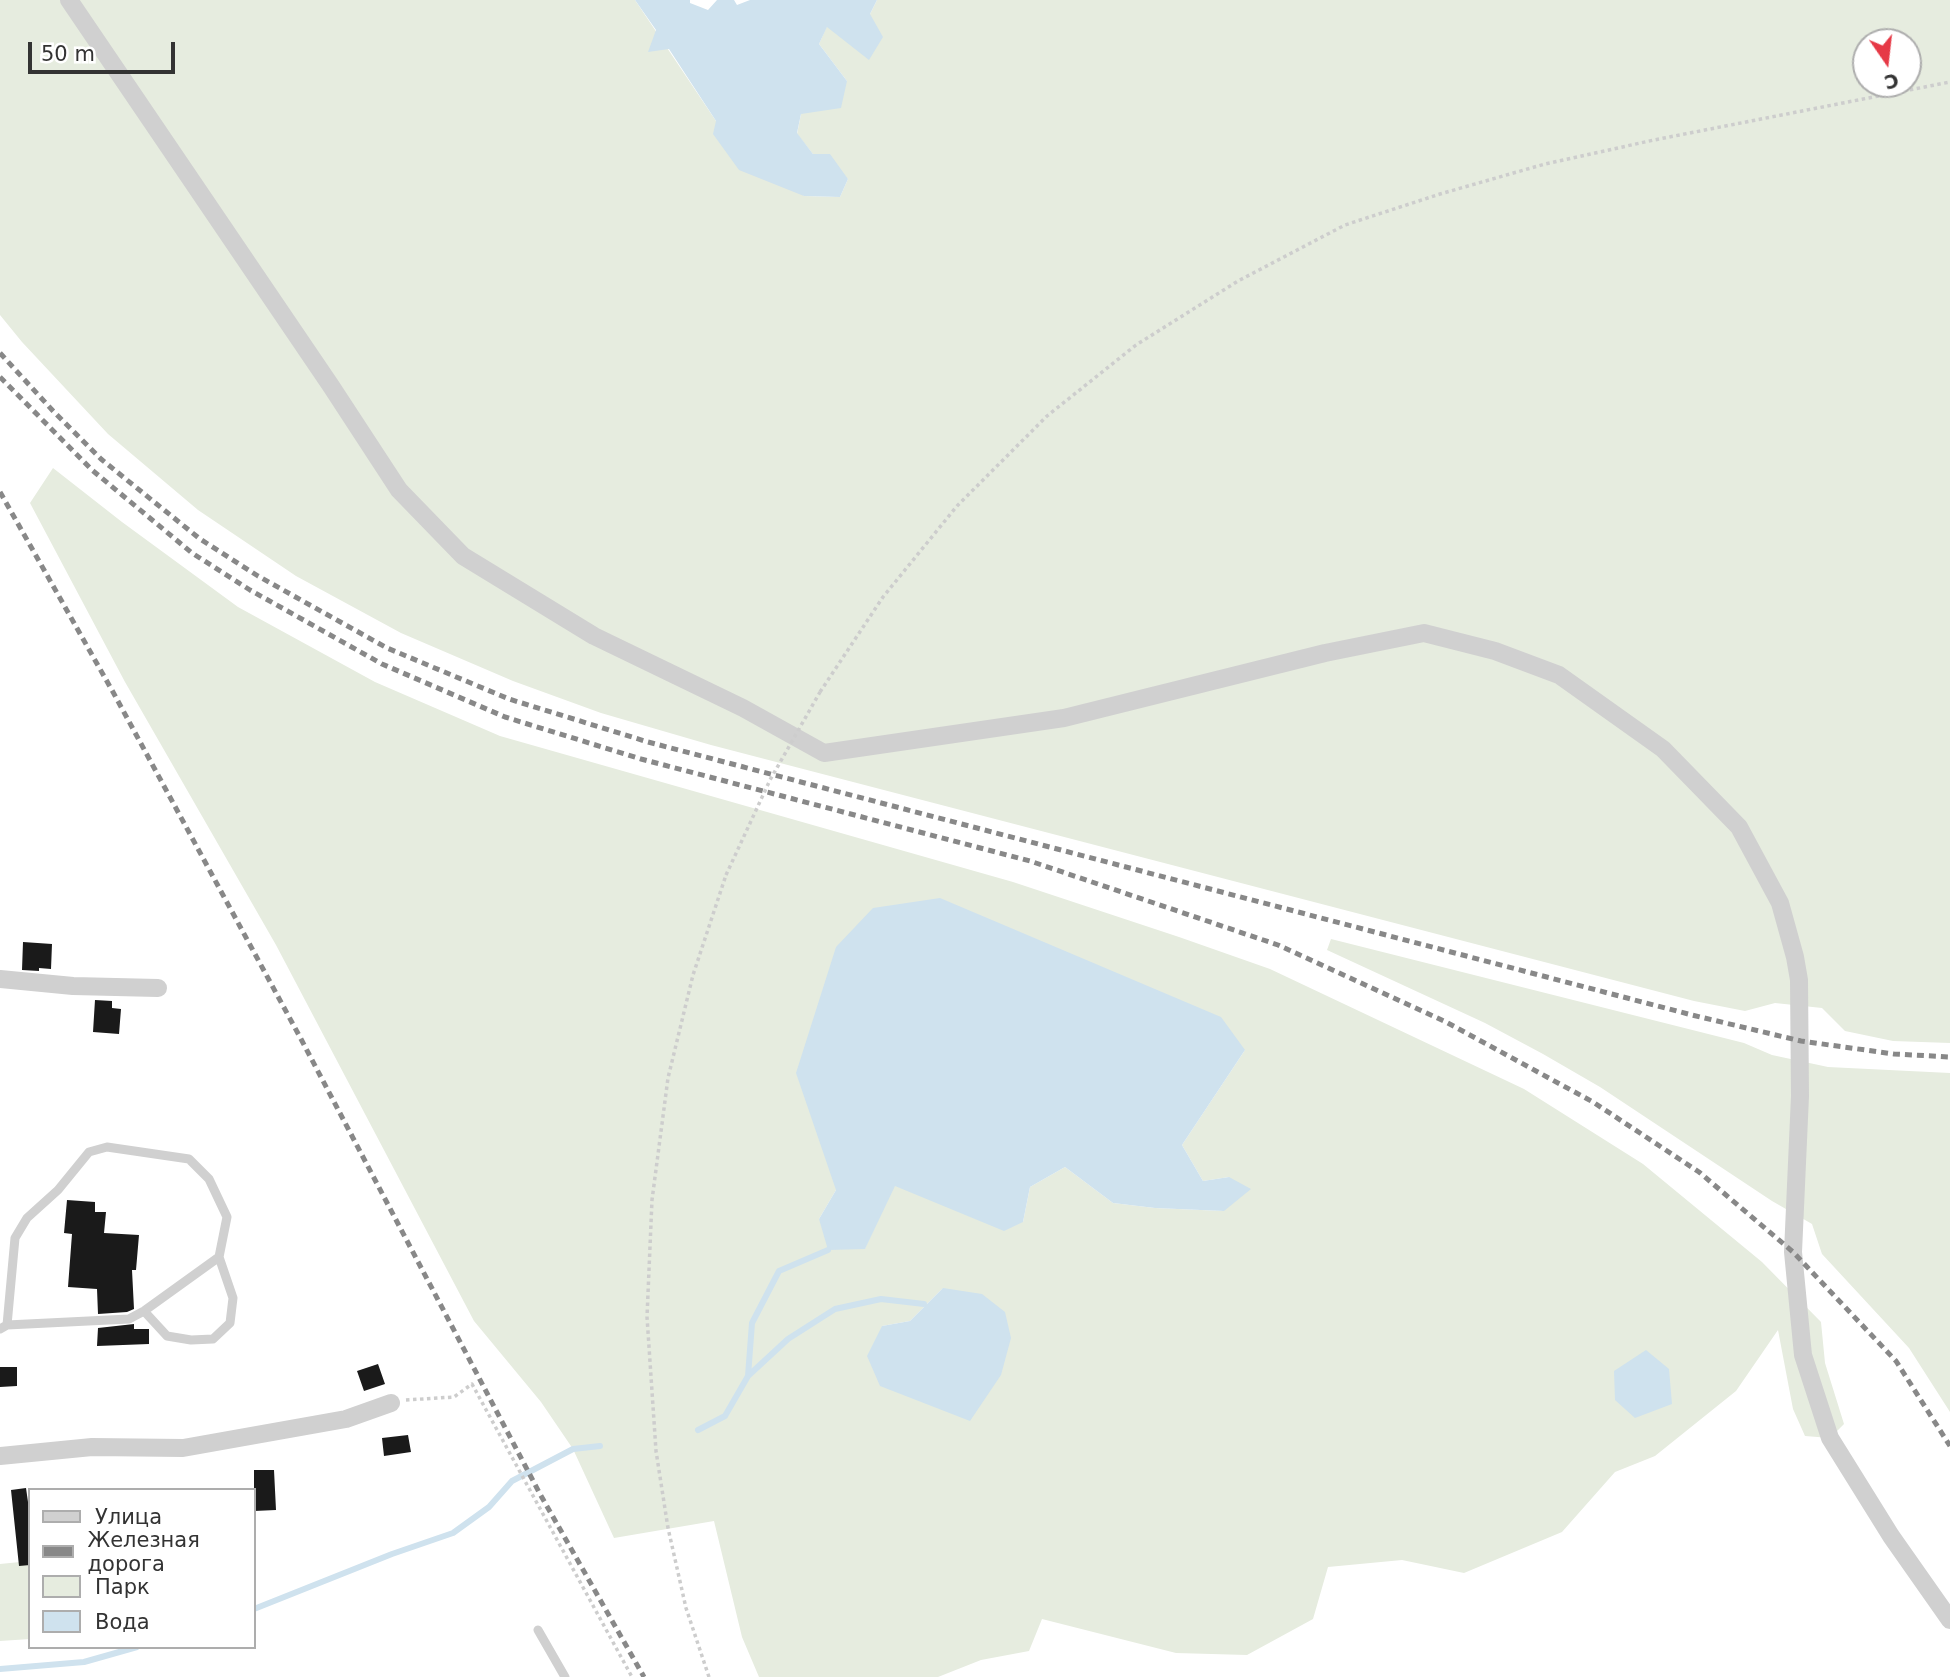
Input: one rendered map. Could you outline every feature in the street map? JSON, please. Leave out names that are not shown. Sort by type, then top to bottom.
[{"type":"street","points":[[69,0],[399,490],[463,556],[594,636],[824,752],[1064,718],[1325,653],[1424,633],[1494,650],[1559,675],[1663,749],[1739,827],[1780,903],[1799,980],[1800,1082],[1793,1252],[1803,1355],[1830,1438],[1891,1536],[1950,1620]]},
{"type":"street","points":[[0,979],[73,986],[158,988]]},
{"type":"street","points":[[0,1456],[92,1447],[183,1448],[346,1419],[391,1404]]},
{"type":"lane","points":[[144,1311],[167,1336],[191,1340],[213,1339],[230,1323],[233,1298],[219,1258],[227,1217],[209,1179],[189,1159],[107,1147],[89,1152],[58,1190],[27,1218],[15,1238],[3,1327],[129,1319],[219,1258]]},
{"type":"lane","points":[[538,1630],[565,1677]]},
{"type":"path","points":[[709,1677],[686,1608],[668,1528],[656,1451],[648,1317],[652,1200],[668,1078],[692,975],[726,875],[770,780],[820,692],[883,597],[948,516],[1046,416],[1136,345],[1238,281],[1345,225],[1532,168],[1668,137],[1950,82]]},
{"type":"path","points":[[391,1404],[415,1398],[454,1397],[472,1384],[632,1677]]},
{"type":"green space","points":[[0,0],[635,0],[716,121],[804,196],[840,197],[848,179],[813,154],[797,134],[801,114],[847,81],[819,44],[827,26],[870,14],[877,0],[1950,0],[1950,1043],[1893,1041],[1845,1031],[1822,1008],[1775,1003],[1745,1011],[1694,1001],[711,745],[601,713],[513,681],[401,633],[296,576],[198,510],[108,434],[0,315]]},
{"type":"green space","points":[[53,468],[238,607],[375,682],[500,736],[1013,882],[1179,937],[1270,969],[1524,1089],[1643,1164],[1762,1262],[1821,1322],[1825,1363],[1844,1424],[1830,1438],[1805,1436],[1793,1409],[1778,1330],[1736,1391],[1655,1456],[1615,1472],[1562,1532],[1464,1573],[1402,1560],[1328,1567],[1313,1619],[1247,1655],[1176,1653],[1042,1619],[1029,1651],[981,1660],[938,1677],[759,1677],[742,1637],[714,1521],[614,1538],[573,1449],[541,1402],[474,1321],[276,945],[125,682],[30,503]],"holes":[[[1245,1050],[1182,1145],[1203,1181],[1229,1177],[1224,1211],[1113,1203],[1065,1167],[1030,1187],[1023,1222],[894,1185],[865,1248],[819,1219],[836,1190]],[[943,1288],[880,1386],[882,1326],[910,1321]]]},
{"type":"green space","points":[[1331,939],[1744,1043],[1772,1055],[1828,1067],[1950,1073],[1950,1412],[1909,1348],[1822,1254],[1812,1224],[1772,1201],[1600,1087],[1543,1054],[1485,1023],[1327,950]]},
{"type":"green space","points":[[28,1561],[28,1639],[0,1641],[0,1564]]},
{"type":"water","points":[[635,0],[690,0],[690,3],[708,10],[717,0],[734,0],[737,5],[750,0],[877,0],[870,14],[883,37],[869,60],[827,27],[819,44],[847,81],[841,108],[801,114],[797,133],[813,154],[830,154],[848,179],[840,197],[804,196],[739,170],[713,134],[716,121],[669,49],[648,52],[656,30]]},
{"type":"water","points":[[940,898],[1221,1017],[1245,1050],[1182,1145],[1203,1181],[1229,1177],[1251,1189],[1224,1211],[1155,1208],[1113,1203],[1065,1167],[1030,1187],[1023,1222],[1004,1231],[895,1186],[865,1249],[828,1250],[819,1219],[836,1190],[796,1073],[836,947],[873,908]]},
{"type":"water","points":[[943,1288],[982,1294],[1005,1312],[1011,1338],[1001,1375],[970,1421],[880,1386],[867,1356],[882,1326],[910,1321]]},
{"type":"water","points":[[1646,1350],[1669,1369],[1672,1404],[1635,1418],[1615,1400],[1614,1371]]},
{"type":"building","points":[[23,942],[52,944],[51,969],[22,970]]},
{"type":"building","points":[[95,1000],[112,1001],[112,1008],[121,1009],[119,1034],[93,1032]]},
{"type":"building","points":[[67,1200],[95,1202],[95,1212],[106,1212],[104,1233],[139,1235],[136,1270],[132,1270],[134,1309],[98,1314],[97,1289],[68,1287],[72,1234],[64,1233]]},
{"type":"building","points":[[134,1324],[134,1329],[149,1329],[149,1344],[97,1346],[98,1328]]},
{"type":"building","points":[[378,1364],[385,1384],[364,1391],[357,1371]]},
{"type":"building","points":[[0,1367],[17,1367],[17,1386],[0,1387]]},
{"type":"building","points":[[408,1435],[411,1452],[384,1456],[382,1438]]},
{"type":"building","points":[[254,1470],[274,1470],[276,1510],[256,1511]]},
{"type":"building","points":[[26,1488],[28,1565],[19,1566],[11,1490]]},
{"type":"waterway","points":[[698,1430],[725,1416],[748,1376],[752,1323],[779,1271],[828,1250]]},
{"type":"waterway","points":[[748,1376],[788,1339],[835,1309],[881,1299],[924,1304]]},
{"type":"waterway","points":[[256,1608],[392,1554],[453,1533],[489,1507],[512,1481],[573,1449],[600,1446]]},
{"type":"waterway","points":[[0,1669],[84,1662],[130,1649]]},
{"type":"railway","points":[[0,353],[101,459],[200,539],[258,576],[387,648],[509,699],[648,742],[1692,1015],[1801,1041],[1894,1054],[1950,1057]]},
{"type":"railway","points":[[0,377],[92,470],[192,553],[250,590],[382,664],[505,717],[641,759],[1030,861],[1278,945],[1446,1022],[1593,1102],[1699,1172],[1793,1252],[1896,1361],[1950,1446]]},
{"type":"railway","points":[[0,492],[113,692],[301,1039],[540,1494],[644,1677]]}]
